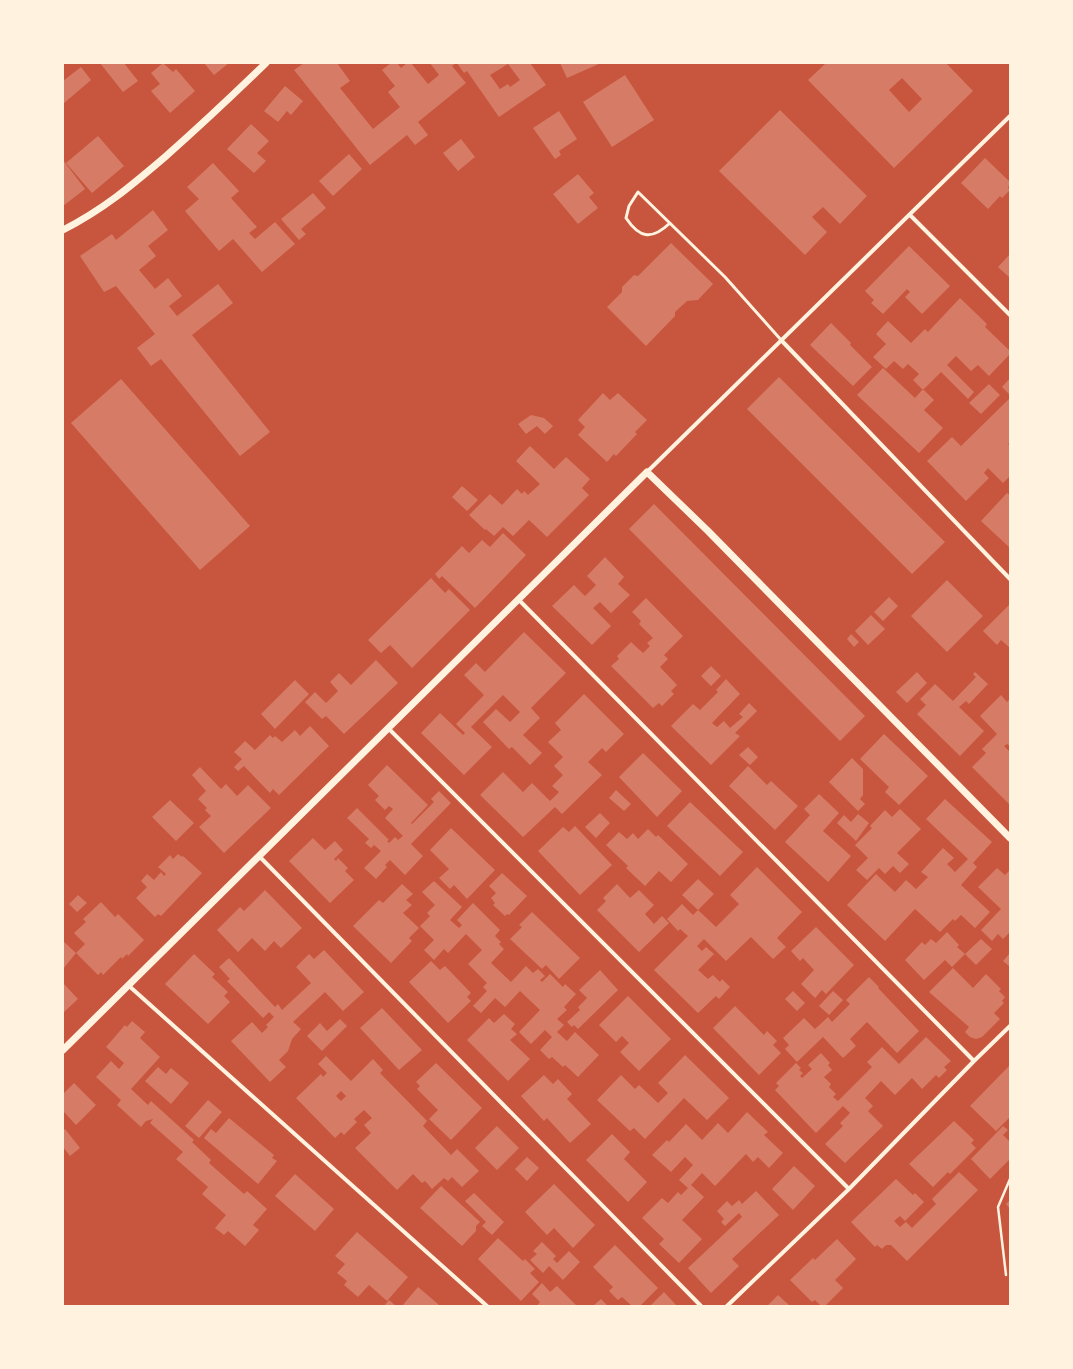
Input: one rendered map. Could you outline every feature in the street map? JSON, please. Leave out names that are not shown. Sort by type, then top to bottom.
[{"type":"street","points":[[63,230],[102,208],[129,188],[194,131],[266,63]]},
{"type":"street","points":[[63,1050],[518,599],[1010,116]]},
{"type":"street","points":[[910,215],[1010,315]]},
{"type":"street","points":[[782,341],[1010,579]]},
{"type":"street","points":[[647,472],[708,530],[1010,838]]},
{"type":"street","points":[[518,599],[974,1061]]},
{"type":"street","points":[[388,728],[849,1189]]},
{"type":"street","points":[[259,856],[701,1306]]},
{"type":"street","points":[[128,985],[487,1306]]},
{"type":"street","points":[[727,1306],[849,1189],[1010,1026]]},
{"type":"lane","points":[[670,223],[660,233],[653,236],[639,233],[632,227],[626,218],[629,206],[638,192],[670,223],[725,277],[782,341]]},
{"type":"path","points":[[1006,1275],[998,1206],[1010,1179]]},
{"type":"building","points":[[100,63],[124,63],[138,81],[123,92]]},
{"type":"building","points":[[163,63],[173,72],[176,69],[195,91],[170,113],[151,91],[160,84],[151,73]]},
{"type":"building","points":[[204,63],[229,63],[214,75]]},
{"type":"building","points":[[304,63],[337,63],[350,81],[340,88],[373,129],[400,107],[388,92],[395,86],[382,70],[391,63],[397,63],[401,68],[407,63],[411,63],[428,84],[439,75],[430,63],[456,63],[452,66],[466,83],[418,122],[428,135],[415,145],[407,135],[370,165],[294,70]]},
{"type":"building","points":[[457,63],[530,63],[546,85],[499,117],[467,71],[464,73]],"holes":[[[508,64],[520,80],[510,87],[508,84],[500,89],[490,75]]]},
{"type":"building","points":[[560,63],[601,63],[567,78]]},
{"type":"building","points":[[826,63],[946,63],[973,91],[894,168],[808,80]],"holes":[[[902,78],[922,99],[909,112],[889,90]]]},
{"type":"building","points":[[81,67],[91,80],[63,104],[63,81]]},
{"type":"building","points":[[625,75],[654,120],[612,147],[583,102]]},
{"type":"building","points":[[285,86],[303,101],[291,115],[287,111],[278,122],[264,111]]},
{"type":"building","points":[[780,110],[867,196],[840,224],[823,207],[812,217],[827,232],[805,255],[719,171]]},
{"type":"building","points":[[559,111],[577,139],[559,151],[561,155],[555,159],[533,128]]},
{"type":"building","points":[[251,124],[269,141],[257,153],[266,161],[254,173],[227,149]]},
{"type":"building","points":[[98,136],[124,166],[92,193],[66,163]]},
{"type":"building","points":[[461,139],[475,157],[458,171],[443,153]]},
{"type":"building","points":[[349,154],[362,169],[333,196],[319,181]]},
{"type":"building","points":[[985,158],[1010,182],[1008,188],[1010,190],[1002,198],[1000,196],[988,209],[961,183]]},
{"type":"building","points":[[63,160],[85,189],[63,206]]},
{"type":"building","points":[[213,163],[239,191],[231,198],[257,227],[249,233],[255,239],[275,222],[295,244],[262,272],[233,239],[219,251],[185,211],[199,199],[187,187]]},
{"type":"building","points":[[578,174],[594,193],[589,197],[598,208],[578,224],[553,194]]},
{"type":"building","points":[[313,193],[326,208],[301,229],[306,234],[299,240],[281,219]]},
{"type":"building","points":[[153,210],[168,230],[148,246],[156,256],[139,270],[155,289],[168,278],[182,296],[169,306],[177,316],[218,284],[233,303],[192,335],[270,432],[240,456],[161,359],[151,366],[137,348],[155,334],[116,286],[104,292],[80,256],[112,234],[116,240]]},
{"type":"building","points":[[671,243],[713,284],[698,300],[687,301],[675,312],[675,316],[646,346],[607,307],[622,292],[622,287],[634,275],[638,276]]},
{"type":"building","points":[[909,246],[950,286],[922,314],[905,297],[910,292],[907,289],[883,314],[871,303],[874,300],[865,291]]},
{"type":"building","points":[[1010,254],[1010,278],[998,267]]},
{"type":"building","points":[[960,298],[987,324],[985,327],[1010,351],[1010,354],[989,376],[978,365],[971,371],[956,356],[947,365],[974,392],[968,399],[941,372],[923,390],[913,380],[919,374],[908,364],[903,369],[894,361],[886,369],[873,357],[886,344],[876,334],[888,321],[911,343],[925,329],[928,332]]},
{"type":"building","points":[[831,323],[872,367],[853,386],[810,345]]},
{"type":"building","points":[[883,368],[915,398],[923,389],[934,400],[924,410],[943,428],[919,453],[857,395]]},
{"type":"building","points":[[779,377],[945,542],[912,574],[747,409]]},
{"type":"building","points":[[1010,378],[1010,395],[1002,387]]},
{"type":"building","points":[[121,379],[250,526],[200,570],[71,423]]},
{"type":"building","points":[[989,384],[1000,395],[981,414],[969,403]]},
{"type":"building","points":[[603,393],[610,400],[618,393],[647,420],[635,432],[637,434],[616,456],[614,454],[607,462],[578,435],[585,427],[578,420]]},
{"type":"building","points":[[1010,398],[1010,442],[1008,444],[1010,446],[1010,476],[1003,483],[988,468],[984,473],[989,478],[966,501],[927,461],[952,437],[961,446]]},
{"type":"building","points":[[531,415],[544,418],[553,426],[545,434],[537,426],[526,434],[518,424]]},
{"type":"building","points":[[530,446],[554,469],[566,457],[590,479],[582,488],[589,495],[547,537],[529,520],[513,536],[503,527],[494,536],[469,515],[490,494],[502,505],[517,489],[522,494],[524,491],[528,495],[540,484],[516,461]]},
{"type":"building","points":[[462,486],[478,500],[467,511],[452,497]]},
{"type":"building","points":[[1007,493],[1010,495],[1010,548],[981,521]]},
{"type":"building","points":[[654,504],[865,716],[840,741],[629,529]]},
{"type":"building","points":[[503,533],[526,555],[475,608],[442,576],[439,579],[435,574],[462,546],[469,553],[482,540],[490,547]]},
{"type":"building","points":[[605,557],[624,577],[618,584],[630,595],[611,613],[600,602],[593,608],[611,626],[592,645],[552,606],[574,585],[585,596],[596,585],[587,576]]},
{"type":"building","points":[[431,578],[445,593],[449,589],[470,610],[412,668],[390,645],[381,653],[368,640]]},
{"type":"building","points":[[947,580],[983,616],[947,652],[911,616]]},
{"type":"building","points":[[889,597],[898,606],[883,621],[874,612]]},
{"type":"building","points":[[646,598],[683,636],[664,655],[668,659],[660,667],[677,685],[671,691],[674,694],[662,706],[659,703],[653,708],[611,666],[619,659],[617,656],[631,642],[643,653],[650,646],[647,643],[653,638],[639,624],[641,621],[632,612]]},
{"type":"building","points":[[1010,604],[1010,648],[1001,640],[997,645],[983,631]]},
{"type":"building","points":[[871,615],[885,629],[868,645],[855,631]]},
{"type":"building","points":[[524,632],[566,673],[531,708],[540,718],[523,735],[542,753],[530,765],[512,747],[509,749],[483,722],[496,709],[510,722],[520,712],[503,695],[471,727],[492,747],[464,775],[421,733],[440,713],[463,735],[465,733],[456,724],[484,695],[464,675],[476,663],[485,672]]},
{"type":"building","points":[[851,634],[859,642],[854,647],[847,639]]},
{"type":"building","points":[[376,660],[398,683],[344,734],[326,716],[322,719],[305,702],[315,692],[326,703],[338,691],[330,682],[339,673],[351,685]]},
{"type":"building","points":[[711,666],[721,676],[711,686],[701,676]]},
{"type":"building","points":[[917,672],[927,683],[907,703],[896,692]]},
{"type":"building","points":[[975,672],[988,684],[969,704],[966,701],[959,707],[984,731],[960,756],[917,714],[926,705],[920,699],[935,684],[953,701],[976,677],[973,674]]},
{"type":"building","points":[[726,679],[740,694],[712,723],[717,727],[724,721],[730,728],[743,717],[739,714],[749,703],[757,711],[735,733],[740,736],[711,765],[671,726],[693,704],[700,710],[718,692],[716,690]]},
{"type":"building","points":[[295,680],[309,694],[275,729],[261,714]]},
{"type":"building","points":[[584,694],[624,734],[606,752],[602,748],[588,762],[602,775],[562,814],[555,807],[523,837],[480,795],[503,772],[523,792],[532,783],[550,801],[559,792],[552,786],[563,775],[554,766],[563,757],[548,742],[561,730],[555,723]]},
{"type":"building","points":[[1001,695],[1007,702],[1010,699],[1010,746],[1007,744],[1004,746],[1010,752],[1010,805],[972,767],[986,753],[982,749],[997,734],[980,716]]},
{"type":"building","points":[[310,726],[329,746],[279,795],[273,789],[270,793],[244,766],[238,771],[234,767],[242,759],[234,752],[245,741],[255,750],[270,735],[273,738],[275,736],[282,742],[295,730],[300,736]]},
{"type":"building","points":[[884,734],[928,776],[899,805],[885,792],[889,787],[860,759]]},
{"type":"building","points":[[748,747],[758,757],[750,765],[739,755]]},
{"type":"building","points":[[643,753],[682,791],[657,817],[619,777]]},
{"type":"building","points":[[852,758],[863,769],[863,795],[860,799],[865,804],[858,811],[829,782]]},
{"type":"building","points":[[387,765],[428,805],[411,823],[412,824],[434,802],[431,799],[439,791],[451,803],[411,844],[423,856],[405,875],[390,860],[385,865],[387,867],[376,879],[364,868],[381,851],[374,845],[371,848],[365,843],[369,839],[347,818],[357,808],[389,840],[387,841],[389,843],[395,837],[398,840],[403,836],[385,818],[393,809],[389,806],[385,810],[375,800],[379,796],[368,785]]},
{"type":"building","points":[[748,766],[767,785],[771,781],[798,806],[775,830],[729,786]]},
{"type":"building","points":[[200,767],[221,789],[226,784],[237,796],[248,785],[271,808],[224,853],[199,827],[211,816],[205,810],[207,808],[198,799],[206,791],[192,775]]},
{"type":"building","points":[[616,790],[631,804],[624,811],[609,798]]},
{"type":"building","points":[[819,794],[839,813],[823,831],[851,856],[828,882],[785,842],[810,815],[804,809]]},
{"type":"building","points":[[945,799],[992,842],[973,863],[977,867],[961,885],[990,912],[975,928],[961,915],[955,921],[953,919],[940,932],[915,909],[885,941],[847,905],[876,874],[895,892],[906,880],[916,889],[928,877],[921,872],[943,848],[954,858],[947,864],[955,872],[968,859],[926,819]]},
{"type":"building","points":[[170,800],[194,823],[176,841],[152,817]]},
{"type":"building","points":[[690,802],[743,852],[720,876],[667,826]]},
{"type":"building","points":[[900,809],[921,829],[897,853],[909,864],[900,873],[893,866],[885,874],[879,868],[867,880],[856,870],[868,858],[855,845],[872,828],[870,826],[885,810],[892,817]]},
{"type":"building","points":[[600,813],[610,823],[596,838],[585,827]]},
{"type":"building","points":[[858,814],[869,823],[856,841],[837,823],[844,815],[851,822]]},
{"type":"building","points":[[575,826],[612,865],[580,895],[538,851],[563,827],[569,832]]},
{"type":"building","points":[[451,828],[495,870],[467,899],[454,885],[450,889],[439,878],[449,869],[430,850]]},
{"type":"building","points":[[648,829],[656,837],[658,835],[688,864],[671,882],[659,871],[645,886],[626,868],[628,866],[606,845],[619,832],[627,839],[633,833],[638,839]]},
{"type":"building","points":[[313,838],[325,850],[335,841],[343,850],[334,859],[336,861],[338,858],[348,868],[345,871],[354,880],[330,903],[289,861]]},
{"type":"building","points":[[178,854],[182,857],[183,856],[202,873],[161,916],[158,914],[155,917],[136,898],[147,887],[141,881],[147,874],[154,880],[161,872],[164,876],[166,874],[158,867],[170,855],[173,859]]},
{"type":"building","points":[[757,867],[802,912],[777,938],[786,947],[773,959],[751,937],[726,961],[704,939],[697,946],[702,951],[706,947],[714,954],[698,970],[708,979],[713,975],[720,982],[722,979],[730,987],[719,999],[716,996],[698,1013],[654,970],[688,936],[680,929],[678,931],[667,919],[682,904],[693,915],[698,910],[716,927],[739,904],[730,895]]},
{"type":"building","points":[[997,868],[1005,875],[1010,870],[1010,932],[1003,939],[998,934],[992,941],[981,930],[1001,909],[978,887]]},
{"type":"building","points":[[502,873],[527,896],[509,915],[507,914],[505,916],[493,905],[495,903],[491,898],[496,893],[489,886]]},
{"type":"building","points":[[698,879],[714,894],[698,910],[682,895]]},
{"type":"building","points":[[434,881],[462,907],[450,920],[459,928],[462,925],[457,920],[473,903],[500,930],[495,936],[501,942],[499,944],[504,949],[491,963],[511,982],[526,966],[533,973],[538,969],[545,976],[540,980],[542,982],[550,974],[563,987],[565,984],[576,994],[564,1007],[567,1010],[557,1019],[564,1025],[557,1032],[567,1041],[575,1032],[599,1055],[578,1077],[565,1065],[563,1067],[552,1057],[549,1059],[540,1050],[552,1037],[545,1030],[531,1044],[519,1032],[540,1010],[520,991],[505,1007],[495,998],[481,1013],[473,1006],[487,991],[483,987],[487,983],[468,964],[482,950],[466,934],[448,953],[444,949],[434,960],[424,950],[434,940],[420,926],[430,916],[427,913],[435,905],[422,892]]},
{"type":"building","points":[[402,884],[413,894],[406,900],[412,905],[403,913],[419,928],[409,938],[412,941],[391,963],[353,926],[379,900],[383,903]]},
{"type":"building","points":[[617,884],[630,898],[639,890],[654,905],[645,914],[654,924],[662,916],[669,923],[639,952],[597,910],[606,901],[603,898]]},
{"type":"building","points":[[265,890],[302,928],[281,948],[274,941],[265,951],[252,938],[238,952],[217,930],[240,907],[244,911]]},
{"type":"building","points":[[78,895],[87,903],[77,912],[69,904]]},
{"type":"building","points":[[101,902],[115,917],[118,914],[144,940],[128,956],[127,954],[122,959],[121,957],[103,975],[101,972],[98,975],[76,953],[85,944],[74,933],[86,922],[83,919]]},
{"type":"building","points":[[532,912],[580,958],[559,979],[546,965],[542,969],[510,939],[522,927],[519,925]]},
{"type":"building","points":[[816,927],[854,965],[826,994],[822,990],[815,998],[801,984],[814,970],[803,958],[800,961],[791,951]]},
{"type":"building","points":[[947,932],[959,945],[957,947],[965,954],[952,967],[945,960],[924,980],[905,960],[922,942],[925,945],[931,939],[936,943]]},
{"type":"building","points":[[981,939],[992,949],[976,965],[965,954]]},
{"type":"building","points":[[63,941],[76,953],[63,969]]},
{"type":"building","points":[[324,950],[364,992],[343,1011],[325,992],[293,1022],[301,1029],[292,1039],[288,1051],[279,1060],[286,1067],[270,1082],[231,1041],[252,1022],[262,1033],[268,1027],[266,1025],[274,1017],[269,1012],[263,1018],[227,981],[230,979],[219,967],[229,958],[275,1007],[278,1004],[282,1010],[311,983],[296,967],[309,954],[314,959]]},
{"type":"building","points":[[1010,953],[1010,967],[1003,961]]},
{"type":"building","points":[[194,954],[215,974],[212,977],[228,992],[224,996],[230,1002],[208,1024],[165,984]]},
{"type":"building","points":[[431,961],[440,970],[445,966],[471,993],[467,997],[471,1001],[448,1023],[409,982]]},
{"type":"building","points":[[953,968],[973,988],[986,974],[1001,989],[999,991],[1005,997],[1002,1001],[1004,1003],[994,1013],[1000,1019],[982,1037],[976,1039],[970,1037],[965,1032],[969,1027],[929,992]]},
{"type":"building","points":[[600,970],[618,990],[578,1029],[574,1025],[572,1027],[567,1022],[580,1010],[578,1007],[587,998],[579,990]]},
{"type":"building","points":[[869,977],[919,1031],[897,1053],[867,1022],[850,1039],[856,1046],[843,1058],[823,1037],[797,1062],[785,1049],[789,1045],[783,1038],[804,1018],[815,1029],[828,1017],[832,1022],[850,1004],[846,1000]]},
{"type":"building","points":[[63,983],[78,999],[63,1013]]},
{"type":"building","points":[[793,991],[805,1003],[797,1011],[785,999]]},
{"type":"building","points":[[833,991],[843,1000],[829,1015],[819,1006]]},
{"type":"building","points":[[628,996],[671,1039],[639,1071],[620,1052],[629,1043],[622,1036],[616,1042],[599,1025]]},
{"type":"building","points":[[735,1006],[764,1035],[767,1031],[777,1041],[773,1045],[781,1053],[759,1075],[713,1028]]},
{"type":"building","points":[[382,1008],[422,1050],[399,1070],[360,1028]]},
{"type":"building","points":[[504,1014],[515,1024],[511,1029],[517,1034],[510,1040],[530,1059],[508,1081],[467,1040],[489,1018],[494,1023]]},
{"type":"building","points":[[340,1019],[347,1026],[322,1051],[307,1036],[320,1023],[327,1031]]},
{"type":"building","points":[[132,1021],[145,1032],[140,1038],[160,1057],[131,1089],[148,1105],[151,1101],[194,1140],[192,1142],[211,1160],[209,1163],[244,1194],[247,1191],[267,1209],[253,1225],[259,1230],[245,1246],[228,1231],[224,1235],[215,1228],[226,1215],[202,1194],[208,1187],[176,1159],[183,1152],[150,1123],[153,1119],[146,1121],[141,1127],[117,1105],[121,1100],[96,1077],[111,1061],[119,1069],[124,1063],[106,1047],[125,1025],[127,1027]]},
{"type":"building","points":[[926,1037],[951,1061],[944,1067],[947,1070],[939,1078],[936,1075],[922,1089],[912,1078],[895,1095],[881,1081],[865,1098],[873,1106],[868,1111],[883,1126],[845,1163],[825,1144],[843,1126],[840,1123],[850,1113],[843,1106],[816,1133],[775,1090],[779,1086],[776,1083],[796,1063],[801,1068],[799,1070],[803,1073],[800,1076],[802,1078],[812,1069],[808,1065],[821,1053],[830,1063],[828,1065],[832,1070],[824,1077],[831,1084],[829,1087],[836,1094],[833,1097],[838,1101],[872,1067],[867,1062],[882,1047],[899,1064]]},
{"type":"building","points":[[685,1055],[729,1098],[707,1120],[684,1098],[645,1139],[634,1128],[630,1131],[597,1100],[621,1075],[635,1089],[639,1085],[658,1103],[668,1093],[658,1083]]},
{"type":"building","points":[[326,1056],[351,1081],[373,1059],[383,1070],[380,1073],[427,1121],[423,1126],[451,1155],[457,1149],[479,1171],[462,1187],[452,1177],[448,1181],[444,1178],[432,1189],[425,1181],[422,1183],[413,1174],[397,1190],[355,1148],[371,1133],[364,1125],[372,1118],[364,1110],[354,1119],[357,1122],[344,1135],[341,1132],[335,1138],[296,1098],[321,1074],[323,1077],[327,1073],[318,1064]],"holes":[[[341,1091],[346,1096],[341,1101],[336,1096]]]},
{"type":"building","points":[[436,1063],[482,1108],[451,1140],[429,1119],[438,1110],[417,1089],[420,1086],[416,1082]]},
{"type":"building","points":[[1010,1065],[1010,1117],[996,1131],[970,1106]]},
{"type":"building","points":[[158,1067],[166,1074],[171,1068],[189,1083],[171,1104],[145,1081]]},
{"type":"building","points":[[544,1075],[553,1084],[558,1079],[572,1094],[567,1099],[591,1124],[570,1143],[547,1118],[544,1121],[521,1096]]},
{"type":"building","points":[[74,1083],[96,1105],[76,1125],[63,1111],[63,1094]]},
{"type":"building","points":[[208,1100],[222,1112],[199,1138],[185,1126]]},
{"type":"building","points":[[747,1112],[768,1132],[764,1135],[783,1153],[769,1168],[758,1157],[753,1162],[746,1154],[715,1186],[702,1173],[691,1185],[704,1197],[682,1220],[702,1239],[679,1263],[659,1244],[664,1239],[642,1218],[662,1198],[668,1203],[678,1192],[681,1195],[688,1188],[679,1180],[693,1165],[685,1157],[671,1172],[652,1155],[667,1140],[669,1142],[686,1124],[702,1140],[718,1123],[728,1133]]},
{"type":"building","points":[[229,1118],[274,1155],[272,1158],[277,1161],[258,1184],[204,1138],[211,1129],[216,1133]]},
{"type":"building","points":[[954,1121],[974,1140],[971,1143],[976,1148],[950,1174],[948,1172],[933,1187],[909,1164]]},
{"type":"building","points":[[497,1126],[519,1148],[497,1170],[475,1148]]},
{"type":"building","points":[[1003,1126],[1008,1130],[1003,1135],[1010,1142],[1010,1159],[990,1179],[971,1159]]},
{"type":"building","points":[[65,1129],[80,1148],[70,1156],[63,1147],[63,1131]]},
{"type":"building","points":[[612,1134],[630,1152],[624,1159],[647,1182],[628,1202],[586,1160]]},
{"type":"building","points":[[527,1157],[539,1168],[527,1181],[515,1169]]},
{"type":"building","points":[[794,1166],[815,1186],[793,1210],[772,1189]]},
{"type":"building","points":[[959,1172],[978,1190],[907,1261],[891,1245],[886,1245],[882,1249],[877,1245],[875,1247],[851,1222],[896,1179],[913,1195],[915,1193],[924,1202],[905,1221],[900,1216],[894,1221],[900,1227],[906,1222],[912,1228],[936,1204],[932,1199]]},
{"type":"building","points":[[295,1174],[334,1209],[315,1231],[275,1196]]},
{"type":"building","points":[[554,1184],[595,1225],[573,1248],[554,1228],[547,1235],[525,1212]]},
{"type":"building","points":[[441,1186],[480,1222],[476,1226],[476,1231],[462,1246],[420,1208]]},
{"type":"building","points":[[756,1191],[779,1215],[732,1259],[739,1266],[711,1293],[688,1268],[742,1217],[739,1213],[725,1226],[721,1222],[724,1219],[717,1211],[727,1201],[732,1206],[739,1200],[742,1204]]},
{"type":"building","points":[[474,1193],[504,1222],[492,1235],[482,1226],[486,1222],[465,1201]]},
{"type":"building","points":[[1010,1200],[1010,1209],[1006,1204]]},
{"type":"building","points":[[357,1232],[408,1277],[387,1301],[369,1285],[358,1297],[344,1285],[347,1281],[337,1273],[345,1264],[335,1256]]},
{"type":"building","points":[[498,1238],[523,1261],[525,1259],[535,1269],[530,1273],[539,1282],[521,1301],[478,1259]]},
{"type":"building","points":[[837,1239],[856,1259],[835,1280],[843,1288],[825,1306],[821,1306],[815,1300],[812,1302],[790,1280],[813,1258],[815,1260]]},
{"type":"building","points":[[542,1242],[556,1256],[553,1259],[557,1263],[569,1251],[580,1262],[563,1280],[549,1266],[543,1273],[530,1260],[537,1254],[533,1251]]},
{"type":"building","points":[[615,1245],[658,1288],[640,1306],[632,1306],[622,1297],[618,1300],[609,1291],[613,1287],[593,1267]]},
{"type":"building","points":[[542,1283],[550,1292],[557,1286],[577,1306],[537,1306],[540,1302],[532,1294]]},
{"type":"building","points":[[418,1287],[438,1304],[440,1306],[402,1306]]},
{"type":"building","points":[[664,1292],[677,1306],[650,1306]]},
{"type":"building","points":[[778,1295],[790,1306],[767,1306]]},
{"type":"building","points":[[601,1299],[608,1306],[593,1306]]},
{"type":"building","points":[[389,1300],[396,1306],[384,1306]]}]
